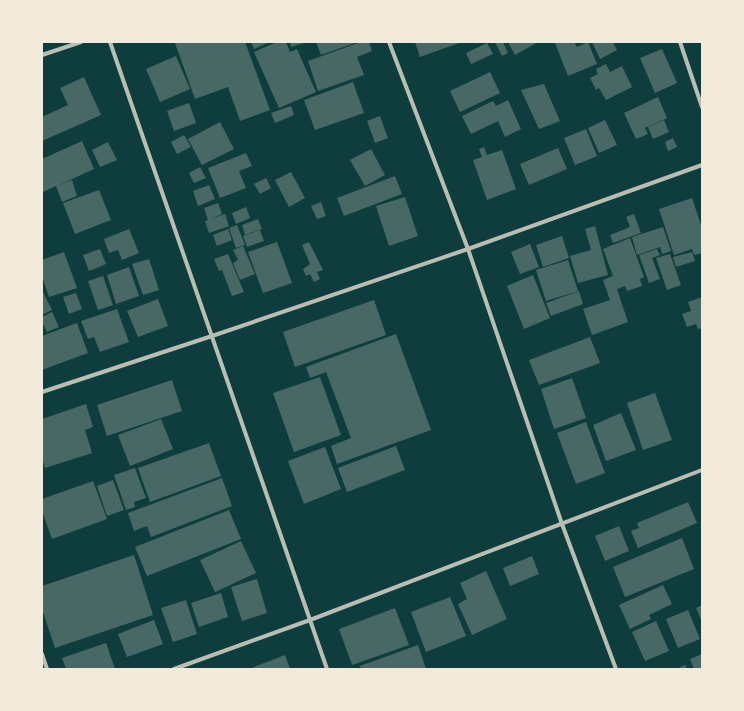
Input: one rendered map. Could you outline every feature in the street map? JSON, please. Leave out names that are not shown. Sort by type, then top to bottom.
[{"type":"street","points":[[42,55],[81,42]]},
{"type":"street","points":[[110,42],[327,669]]},
{"type":"street","points":[[389,42],[468,249],[562,524],[616,669]]},
{"type":"street","points":[[680,42],[702,107]]},
{"type":"street","points":[[42,392],[468,249],[702,165]]},
{"type":"street","points":[[174,669],[310,620],[702,470]]},
{"type":"street","points":[[42,654],[47,669]]},
{"type":"building","points":[[245,42],[270,110],[240,121],[228,87],[195,99],[175,43]]},
{"type":"building","points":[[251,42],[270,42],[254,49]]},
{"type":"building","points":[[277,42],[286,42],[290,52],[297,49],[316,92],[279,108],[254,52]]},
{"type":"building","points":[[290,42],[307,42],[291,47]]},
{"type":"building","points":[[316,42],[358,42],[321,55]]},
{"type":"building","points":[[361,42],[369,42],[372,51],[357,57],[364,75],[318,91],[308,61]]},
{"type":"building","points":[[415,42],[462,42],[420,57]]},
{"type":"building","points":[[495,42],[503,42],[508,53],[502,56]]},
{"type":"building","points":[[508,42],[538,42],[515,55]]},
{"type":"building","points":[[574,42],[577,47],[588,42],[597,64],[568,76],[555,43]]},
{"type":"building","points":[[592,42],[613,42],[617,50],[600,59]]},
{"type":"building","points":[[487,43],[493,54],[471,64],[466,53]]},
{"type":"building","points":[[662,49],[677,83],[655,93],[640,58]]},
{"type":"building","points":[[176,56],[190,89],[160,102],[146,69]]},
{"type":"building","points":[[606,64],[610,72],[622,66],[632,87],[606,100],[599,88],[596,90],[590,78],[598,74],[596,69]]},
{"type":"building","points":[[490,72],[500,93],[460,112],[450,91]]},
{"type":"building","points":[[84,77],[101,115],[42,141],[42,117],[68,105],[60,88]]},
{"type":"building","points":[[353,82],[364,113],[315,130],[304,100]]},
{"type":"building","points":[[544,84],[560,121],[539,129],[521,90]]},
{"type":"building","points":[[658,97],[667,118],[645,128],[648,134],[636,139],[624,113]]},
{"type":"building","points":[[508,100],[521,129],[505,137],[498,121],[471,134],[462,116],[493,101],[496,106]]},
{"type":"building","points":[[189,103],[196,123],[174,131],[167,111]]},
{"type":"building","points":[[291,106],[294,115],[275,123],[271,113]]},
{"type":"building","points":[[380,116],[388,138],[375,143],[367,121]]},
{"type":"building","points":[[605,120],[617,145],[599,153],[588,128]]},
{"type":"building","points":[[664,120],[669,132],[653,139],[648,127]]},
{"type":"building","points":[[220,122],[234,149],[202,165],[188,139]]},
{"type":"building","points":[[586,129],[597,156],[575,165],[564,138]]},
{"type":"building","points":[[184,135],[191,147],[177,154],[171,142]]},
{"type":"building","points":[[673,138],[677,147],[668,151],[665,142]]},
{"type":"building","points":[[82,141],[94,169],[59,185],[72,180],[77,196],[62,202],[56,186],[43,192],[42,159]]},
{"type":"building","points":[[108,142],[117,160],[100,167],[92,150]]},
{"type":"building","points":[[484,147],[487,155],[502,150],[516,189],[487,200],[473,160],[482,157],[479,149]]},
{"type":"building","points":[[558,148],[567,169],[529,185],[520,164]]},
{"type":"building","points":[[371,149],[385,175],[365,186],[350,160]]},
{"type":"building","points":[[246,153],[252,166],[239,171],[246,188],[220,198],[208,168]]},
{"type":"building","points":[[200,167],[206,178],[194,183],[189,173]]},
{"type":"building","points":[[291,172],[305,198],[289,207],[275,180]]},
{"type":"building","points":[[395,176],[402,194],[344,216],[337,198]]},
{"type":"building","points":[[266,178],[271,188],[260,194],[254,184]]},
{"type":"building","points":[[209,185],[215,199],[198,206],[193,191]]},
{"type":"building","points":[[99,190],[111,220],[75,234],[63,203]]},
{"type":"building","points":[[405,197],[418,236],[389,246],[376,206]]},
{"type":"building","points":[[692,198],[702,228],[702,253],[694,255],[692,249],[674,255],[659,209]]},
{"type":"building","points":[[321,202],[326,216],[317,219],[311,206]]},
{"type":"building","points":[[218,203],[222,214],[211,219],[225,214],[229,226],[209,233],[205,221],[208,220],[204,208]]},
{"type":"building","points":[[246,207],[250,218],[236,224],[232,213]]},
{"type":"building","points":[[634,214],[641,233],[613,243],[610,235],[630,227],[626,217]]},
{"type":"building","points":[[258,219],[262,229],[245,235],[242,225]]},
{"type":"building","points":[[237,225],[245,245],[236,248],[229,228]]},
{"type":"building","points":[[595,226],[608,275],[578,283],[570,256],[591,250],[585,229]]},
{"type":"building","points":[[663,227],[671,251],[662,254],[660,247],[637,255],[632,237]]},
{"type":"building","points":[[129,229],[139,253],[122,260],[118,250],[109,253],[104,239]]},
{"type":"building","points":[[228,229],[232,240],[217,246],[213,235]]},
{"type":"building","points":[[260,230],[264,241],[247,247],[243,236]]},
{"type":"building","points":[[562,236],[569,258],[543,267],[536,245]]},
{"type":"building","points":[[630,238],[644,277],[640,279],[642,286],[627,291],[625,286],[617,289],[628,322],[592,335],[583,309],[610,300],[603,280],[613,276],[603,249]]},
{"type":"building","points":[[277,242],[292,283],[263,293],[248,252]]},
{"type":"building","points":[[309,242],[323,270],[317,272],[320,279],[314,282],[310,274],[306,276],[303,269],[310,264],[302,245]]},
{"type":"building","points":[[530,244],[539,267],[520,274],[511,252]]},
{"type":"building","points":[[243,246],[255,274],[240,280],[233,263],[238,260],[233,250]]},
{"type":"building","points":[[100,249],[106,264],[89,271],[83,255]]},
{"type":"building","points":[[657,249],[660,255],[652,258],[660,279],[649,283],[639,255]]},
{"type":"building","points":[[64,252],[77,288],[49,297],[42,276],[42,260]]},
{"type":"building","points":[[692,252],[695,261],[676,267],[673,257]]},
{"type":"building","points":[[228,254],[244,292],[232,296],[222,270],[219,271],[214,259]]},
{"type":"building","points":[[670,254],[681,285],[667,290],[656,258]]},
{"type":"building","points":[[149,259],[159,290],[143,295],[132,264]]},
{"type":"building","points":[[568,260],[578,291],[546,301],[536,270]]},
{"type":"building","points":[[129,267],[139,296],[116,304],[107,275]]},
{"type":"building","points":[[533,275],[550,318],[524,329],[507,286]]},
{"type":"building","points":[[103,276],[113,305],[98,310],[88,281]]},
{"type":"building","points":[[42,290],[52,310],[42,315]]},
{"type":"building","points":[[579,291],[583,304],[551,316],[546,303]]},
{"type":"building","points":[[76,293],[82,309],[69,314],[63,297]]},
{"type":"building","points":[[702,297],[702,328],[698,329],[696,324],[687,327],[682,314],[691,311],[688,302]]},
{"type":"building","points":[[158,299],[168,326],[138,337],[127,311]]},
{"type":"building","points":[[374,300],[386,335],[295,367],[283,332]]},
{"type":"building","points":[[117,309],[129,342],[100,352],[94,337],[88,339],[81,321]]},
{"type":"building","points":[[52,312],[59,327],[47,332],[42,322],[42,317]]},
{"type":"building","points":[[77,323],[88,353],[42,370],[42,336]]},
{"type":"building","points":[[396,334],[431,430],[337,464],[331,446],[351,438],[326,372],[310,378],[306,367]]},
{"type":"building","points":[[590,337],[600,363],[539,385],[529,360]]},
{"type":"building","points":[[320,377],[341,435],[294,452],[273,393]]},
{"type":"building","points":[[572,378],[586,418],[554,429],[541,389]]},
{"type":"building","points":[[172,380],[182,411],[107,436],[97,405]]},
{"type":"building","points":[[655,393],[672,440],[643,450],[627,403]]},
{"type":"building","points":[[86,404],[93,427],[85,430],[92,453],[45,468],[42,458],[42,419]]},
{"type":"building","points":[[621,413],[636,450],[606,461],[593,425]]},
{"type":"building","points":[[161,419],[173,449],[130,466],[118,435]]},
{"type":"building","points":[[586,422],[605,473],[576,484],[557,433]]},
{"type":"building","points":[[209,443],[221,476],[150,502],[138,468]]},
{"type":"building","points":[[396,446],[405,470],[347,492],[338,468]]},
{"type":"building","points":[[325,447],[341,489],[304,504],[288,461]]},
{"type":"building","points":[[135,468],[146,498],[134,502],[135,507],[126,510],[114,475]]},
{"type":"building","points":[[222,478],[232,506],[151,537],[147,526],[134,531],[128,513]]},
{"type":"building","points":[[113,480],[124,510],[107,516],[97,486]]},
{"type":"building","points":[[93,481],[107,519],[52,539],[42,511],[42,499]]},
{"type":"building","points":[[688,502],[697,523],[638,548],[631,531],[639,528],[637,523]]},
{"type":"building","points":[[229,510],[241,539],[147,576],[135,547]]},
{"type":"building","points":[[619,526],[629,551],[605,561],[595,536]]},
{"type":"building","points":[[682,538],[694,569],[625,597],[613,567]]},
{"type":"building","points":[[241,541],[256,573],[215,592],[200,560]]},
{"type":"building","points":[[134,555],[153,615],[55,648],[42,609],[42,586]]},
{"type":"building","points":[[532,556],[539,574],[510,586],[503,568]]},
{"type":"building","points":[[486,571],[507,619],[472,635],[458,604],[467,599],[460,583]]},
{"type":"building","points":[[257,579],[267,613],[242,621],[231,587]]},
{"type":"building","points":[[663,585],[672,604],[649,615],[651,619],[630,629],[619,605]]},
{"type":"building","points":[[221,593],[228,617],[199,627],[191,603]]},
{"type":"building","points":[[450,597],[466,636],[426,652],[411,612]]},
{"type":"building","points":[[186,600],[197,634],[173,642],[161,608]]},
{"type":"building","points":[[702,605],[702,622],[696,608]]},
{"type":"building","points":[[395,608],[409,645],[352,665],[339,629]]},
{"type":"building","points":[[688,610],[700,639],[678,648],[666,619]]},
{"type":"building","points":[[154,620],[163,644],[127,657],[118,634]]},
{"type":"building","points":[[656,621],[669,651],[645,661],[632,632]]},
{"type":"building","points":[[106,643],[115,669],[66,669],[62,658]]},
{"type":"building","points":[[418,645],[426,669],[361,669],[360,666]]},
{"type":"building","points":[[702,654],[702,669],[694,669],[690,659]]},
{"type":"building","points":[[285,655],[290,669],[249,669]]},
{"type":"building","points":[[685,665],[687,669],[677,669]]}]
